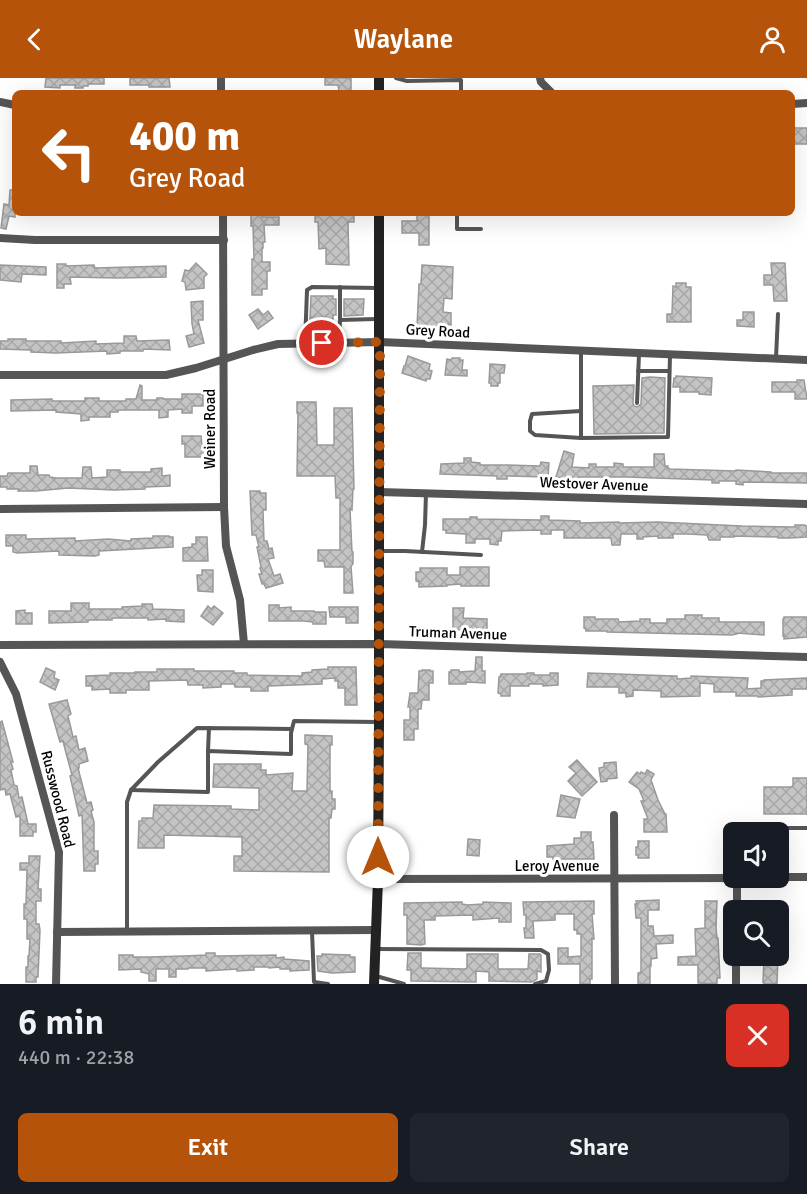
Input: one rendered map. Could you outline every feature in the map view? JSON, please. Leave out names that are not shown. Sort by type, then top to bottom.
[{"type":"street","name":"Weiner Road","points":[[223,216],[224,507],[226,546],[240,600],[244,644]]},
{"type":"street","points":[[374,980],[378,879],[380,644],[380,216]]},
{"type":"street","points":[[0,238],[224,240]]},
{"type":"street","name":"Grey Road","points":[[0,375],[166,375],[278,344],[380,342],[807,360]]},
{"type":"street","name":"Westover Avenue","points":[[380,492],[807,504]]},
{"type":"street","points":[[0,509],[224,507]]},
{"type":"street","name":"Truman Avenue","points":[[0,645],[380,644],[807,657]]},
{"type":"street","name":"Russwood Road","points":[[0,662],[16,694],[59,852],[56,984]]},
{"type":"street","points":[[614,815],[615,984]]},
{"type":"street","points":[[789,877],[807,877]]},
{"type":"street","name":"Leroy Avenue","points":[[378,879],[723,878]]},
{"type":"street","points":[[57,932],[376,930]]},
{"type":"street","points":[[736,966],[736,984]]},
{"type":"lane","points":[[396,78],[407,81],[460,80],[461,90]]},
{"type":"lane","points":[[457,216],[457,229],[481,229]]},
{"type":"lane","points":[[305,344],[307,290],[312,287],[380,288]]},
{"type":"lane","points":[[339,343],[340,287]]},
{"type":"lane","points":[[776,359],[778,314]]},
{"type":"lane","points":[[340,320],[380,319]]},
{"type":"lane","points":[[581,350],[581,438]]},
{"type":"lane","points":[[637,403],[639,353]]},
{"type":"lane","points":[[581,411],[532,414],[530,431],[535,435],[581,438],[668,438],[670,354]]},
{"type":"lane","points":[[638,371],[668,371]]},
{"type":"lane","points":[[422,552],[426,494]]},
{"type":"lane","points":[[380,551],[482,555]]},
{"type":"lane","points":[[208,751],[291,754],[294,721],[379,722]]},
{"type":"lane","points":[[127,931],[127,802],[131,789],[197,728],[292,729]]},
{"type":"lane","points":[[131,789],[208,792],[209,728]]},
{"type":"lane","points":[[789,828],[807,828]]},
{"type":"lane","points":[[312,931],[314,982],[328,984]]},
{"type":"lane","points":[[375,949],[541,950],[548,954],[549,970],[546,981],[535,984]]},
{"type":"lane","points":[[374,980],[404,984]]},
{"type":"building","points":[[46,78],[104,78],[104,84],[88,84],[83,88],[75,88],[75,85],[60,85],[60,88],[45,87]]},
{"type":"building","points":[[130,78],[169,78],[170,87],[130,85]]},
{"type":"building","points":[[325,78],[351,78],[351,90],[339,90],[338,85],[325,85]]},
{"type":"building","points":[[795,128],[807,128],[807,144],[795,144]]},
{"type":"building","points":[[10,190],[12,190],[12,216],[15,217],[9,216],[6,229],[1,228],[4,204],[9,205]]},
{"type":"building","points":[[251,216],[279,217],[279,225],[264,225],[265,242],[262,248],[262,262],[270,262],[270,271],[267,271],[267,289],[262,289],[262,295],[252,295],[252,259],[254,259],[253,226],[251,226]]},
{"type":"building","points":[[315,216],[354,216],[354,222],[348,222],[349,265],[326,264],[326,248],[319,249],[318,222],[315,222]]},
{"type":"building","points":[[417,216],[429,216],[429,245],[419,245],[419,233],[402,233],[402,221],[417,221]]},
{"type":"building","points":[[196,263],[207,274],[204,277],[204,288],[186,290],[185,282],[182,281],[185,270],[189,271]]},
{"type":"building","points":[[771,263],[785,263],[787,301],[774,301],[773,285],[764,285],[764,275],[772,275]]},
{"type":"building","points":[[57,264],[94,265],[95,268],[166,266],[166,277],[70,277],[71,284],[64,284],[64,288],[57,288]]},
{"type":"building","points":[[0,265],[46,267],[46,275],[22,274],[21,282],[0,280]]},
{"type":"building","points":[[422,265],[453,267],[452,299],[444,298],[443,312],[451,313],[451,325],[448,324],[447,329],[420,330],[417,326]]},
{"type":"building","points":[[676,283],[686,283],[686,287],[691,287],[691,322],[667,322],[667,314],[672,314],[673,286],[676,287]]},
{"type":"building","points":[[311,296],[333,296],[333,299],[336,299],[336,315],[333,315],[333,319],[310,319]]},
{"type":"building","points":[[344,299],[364,299],[363,315],[344,316]]},
{"type":"building","points":[[203,301],[203,320],[198,320],[204,343],[189,347],[186,336],[194,334],[191,302]]},
{"type":"building","points":[[258,309],[263,315],[268,311],[273,318],[258,329],[249,315]]},
{"type":"building","points":[[743,312],[754,312],[754,327],[737,326],[737,320],[743,320]]},
{"type":"building","points":[[124,336],[136,336],[137,341],[169,340],[170,350],[143,349],[143,351],[120,351],[120,353],[107,354],[107,351],[56,353],[0,349],[0,341],[8,341],[8,339],[61,341],[61,343],[96,341],[96,344],[124,343]]},
{"type":"building","points":[[408,356],[430,364],[429,370],[432,371],[430,379],[426,381],[402,373]]},
{"type":"building","points":[[447,359],[463,360],[462,370],[467,370],[467,376],[445,375]]},
{"type":"building","points":[[490,364],[505,365],[504,373],[500,373],[498,386],[491,386],[489,383]]},
{"type":"building","points":[[676,376],[712,378],[711,395],[699,394],[699,392],[680,392],[680,387],[673,387]]},
{"type":"building","points":[[642,378],[665,378],[664,433],[594,434],[593,386],[634,385],[633,403],[637,407],[641,404]]},
{"type":"building","points":[[797,380],[804,380],[807,399],[795,399],[795,392],[772,392],[772,382],[797,382]]},
{"type":"building","points":[[140,385],[142,386],[142,400],[182,399],[182,394],[203,394],[203,406],[192,406],[192,413],[182,413],[182,409],[168,410],[168,417],[159,418],[159,410],[118,410],[118,412],[110,412],[110,417],[89,417],[89,420],[81,421],[81,414],[56,412],[56,410],[11,411],[11,400],[85,401],[85,398],[99,398],[99,401],[126,401],[126,399],[136,399]]},
{"type":"building","points":[[297,402],[316,402],[317,445],[334,445],[334,408],[352,408],[354,489],[352,510],[350,509],[353,593],[344,593],[344,567],[325,567],[324,561],[318,561],[318,550],[340,550],[340,498],[336,498],[335,476],[297,476]]},
{"type":"building","points":[[182,436],[201,436],[202,446],[211,446],[211,457],[185,457],[185,444],[182,444]]},
{"type":"building","points":[[564,451],[574,454],[572,467],[589,468],[589,464],[596,464],[596,467],[614,467],[614,463],[623,464],[623,467],[654,467],[654,454],[664,454],[665,466],[670,469],[807,473],[807,483],[743,482],[743,485],[736,484],[736,481],[712,483],[712,480],[627,477],[579,477],[579,481],[569,481],[569,479],[556,477]]},
{"type":"building","points":[[464,458],[471,458],[471,462],[480,463],[480,465],[540,466],[541,462],[549,463],[548,477],[507,476],[507,479],[497,479],[497,476],[440,474],[441,464],[464,463]]},
{"type":"building","points":[[30,466],[37,466],[38,475],[49,475],[56,478],[82,478],[83,467],[91,467],[92,478],[107,477],[107,470],[151,472],[151,469],[162,468],[162,476],[170,475],[170,486],[145,487],[145,489],[68,488],[36,491],[18,491],[19,489],[0,487],[0,476],[7,476],[8,473],[30,473]]},
{"type":"building","points":[[250,491],[266,493],[266,510],[263,510],[264,541],[267,541],[269,549],[272,548],[274,558],[268,559],[274,576],[280,574],[283,583],[266,588],[259,574],[262,574],[256,535],[252,535]]},
{"type":"building","points":[[541,516],[549,516],[549,520],[580,521],[580,523],[658,522],[795,527],[795,525],[805,525],[807,526],[807,537],[734,536],[709,540],[707,535],[673,534],[673,538],[658,538],[658,536],[637,539],[637,534],[621,534],[620,545],[612,545],[611,538],[564,538],[564,530],[551,530],[551,534],[541,534],[541,530],[502,531],[498,545],[490,544],[490,539],[475,539],[475,543],[466,543],[466,534],[446,533],[446,530],[443,530],[443,519],[477,517],[477,519],[541,520]]},
{"type":"building","points":[[6,535],[26,535],[26,539],[75,538],[75,541],[108,539],[131,541],[131,539],[153,538],[153,536],[169,536],[173,537],[173,547],[99,551],[99,555],[95,556],[59,555],[59,551],[17,553],[13,552],[13,546],[6,546]]},
{"type":"building","points":[[196,537],[207,537],[208,561],[183,561],[183,548],[196,544]]},
{"type":"building","points":[[460,567],[489,567],[489,586],[461,586],[461,584],[419,587],[419,582],[416,581],[416,572],[420,572],[420,568],[447,568],[447,575],[460,575]]},
{"type":"building","points":[[202,570],[213,570],[213,592],[198,591],[197,575],[202,575]]},
{"type":"building","points":[[71,603],[89,603],[89,609],[122,609],[122,607],[152,604],[153,609],[184,610],[184,622],[166,621],[166,619],[148,620],[148,618],[112,618],[112,620],[88,620],[88,622],[49,623],[49,611],[71,611]]},
{"type":"building","points":[[269,605],[279,605],[279,608],[291,607],[291,611],[326,612],[326,624],[304,621],[269,621]]},
{"type":"building","points":[[208,606],[211,609],[214,606],[223,613],[213,625],[201,616]]},
{"type":"building","points":[[329,607],[358,607],[358,623],[346,623],[346,617],[330,617]]},
{"type":"building","points":[[453,608],[464,608],[463,618],[487,619],[487,629],[453,630]]},
{"type":"building","points":[[25,610],[25,613],[32,613],[32,624],[16,624],[16,611]]},
{"type":"building","points":[[685,615],[719,618],[719,622],[764,622],[764,635],[607,632],[586,631],[584,628],[584,617],[618,619],[619,622],[650,619],[650,623],[667,623],[667,619],[685,619]]},
{"type":"building","points":[[784,617],[807,617],[807,637],[784,639]]},
{"type":"building","points":[[476,657],[482,657],[485,683],[449,684],[451,670],[475,671]]},
{"type":"building","points":[[328,667],[356,667],[357,705],[345,705],[345,688],[338,688],[338,681],[335,681],[335,678],[322,679],[322,684],[268,686],[268,691],[251,691],[251,687],[235,687],[234,684],[203,688],[203,685],[188,685],[187,680],[149,681],[149,690],[126,690],[126,693],[110,693],[110,689],[92,690],[92,686],[86,686],[86,676],[157,672],[157,669],[302,676],[302,673],[328,669]]},
{"type":"building","points":[[46,668],[55,672],[54,678],[59,680],[55,690],[40,682]]},
{"type":"building","points":[[419,671],[433,671],[433,683],[429,683],[429,700],[422,700],[421,709],[418,709],[418,729],[414,729],[414,740],[404,740],[404,720],[410,720],[410,707],[408,707],[410,693],[418,693]]},
{"type":"building","points":[[550,673],[558,673],[558,685],[510,686],[510,696],[501,696],[498,693],[501,674],[550,675]]},
{"type":"building","points":[[588,673],[677,676],[677,679],[691,678],[691,676],[748,678],[747,689],[761,688],[761,681],[764,680],[807,678],[807,689],[792,689],[792,695],[736,696],[736,692],[714,692],[714,684],[700,683],[700,696],[661,697],[661,691],[633,690],[633,696],[626,697],[626,693],[619,693],[619,687],[587,687]]},
{"type":"building","points":[[67,700],[73,737],[76,736],[79,750],[85,748],[88,761],[79,764],[78,768],[87,803],[91,802],[93,810],[91,811],[94,822],[94,851],[98,851],[98,864],[95,864],[95,871],[84,871],[82,815],[79,816],[63,741],[60,742],[49,704]]},
{"type":"building","points":[[2,721],[13,762],[11,762],[13,769],[11,770],[14,785],[17,786],[19,798],[22,797],[28,824],[36,824],[36,832],[33,832],[33,836],[20,836],[20,816],[16,817],[10,794],[6,795],[5,789],[0,790],[0,722]]},
{"type":"building","points":[[305,735],[332,736],[330,791],[332,791],[332,799],[335,799],[335,809],[332,809],[331,818],[329,818],[329,872],[234,871],[234,856],[242,856],[242,837],[164,835],[164,848],[138,848],[139,821],[142,821],[142,818],[153,818],[154,805],[231,806],[231,809],[259,810],[259,788],[213,787],[214,764],[261,764],[261,770],[266,770],[266,775],[293,773],[292,791],[307,791],[308,745],[305,744]]},
{"type":"building","points":[[577,760],[597,782],[582,796],[568,781],[576,773],[569,767]]},
{"type":"building","points":[[616,762],[617,778],[601,782],[599,768],[604,767],[604,763]]},
{"type":"building","points":[[647,770],[654,774],[651,780],[666,814],[667,832],[644,832],[644,819],[648,819],[641,801],[644,801],[639,789],[629,782],[637,772],[645,774]]},
{"type":"building","points":[[793,778],[807,778],[807,814],[764,814],[764,787],[791,787]]},
{"type":"building","points":[[561,795],[580,799],[575,818],[557,816]]},
{"type":"building","points":[[581,832],[591,832],[594,859],[547,857],[547,846],[574,844],[574,838],[581,838]]},
{"type":"building","points":[[468,839],[480,840],[479,856],[467,855]]},
{"type":"building","points":[[638,841],[649,841],[649,858],[638,858],[636,855]]},
{"type":"building","points":[[29,856],[40,856],[38,889],[41,889],[41,901],[36,901],[36,924],[39,924],[40,930],[36,982],[26,982],[30,939],[27,939],[27,919],[24,919],[27,870],[20,870],[20,863],[29,863]]},
{"type":"building","points":[[659,900],[659,910],[648,910],[648,926],[653,926],[654,936],[673,935],[673,943],[656,944],[657,958],[651,959],[650,984],[638,984],[638,973],[641,972],[641,918],[636,918],[635,904],[637,904],[636,901]]},
{"type":"building","points":[[594,901],[592,979],[590,979],[590,984],[580,984],[580,964],[558,964],[558,948],[568,948],[568,957],[581,956],[581,934],[577,934],[577,930],[574,930],[574,914],[555,914],[555,920],[533,921],[534,938],[525,938],[526,915],[524,915],[523,902]]},
{"type":"building","points":[[705,901],[717,901],[716,928],[720,978],[717,978],[717,984],[698,983],[698,965],[678,965],[678,957],[696,956],[695,929],[705,928]]},
{"type":"building","points":[[462,902],[468,905],[483,904],[483,902],[511,903],[511,922],[499,922],[499,918],[473,920],[473,915],[435,916],[435,920],[424,920],[425,944],[407,944],[407,915],[404,915],[404,903]]},
{"type":"building","points":[[206,953],[215,953],[215,956],[276,955],[276,958],[309,961],[309,970],[290,971],[290,969],[280,969],[280,967],[254,967],[254,970],[206,971],[206,968],[188,968],[176,969],[176,977],[169,977],[169,969],[156,969],[156,981],[149,981],[149,974],[141,972],[141,969],[119,970],[119,955],[149,957],[206,955]]},
{"type":"building","points":[[408,953],[421,953],[421,968],[465,969],[467,968],[467,954],[498,954],[498,969],[528,969],[529,954],[540,954],[541,972],[537,971],[537,979],[532,982],[489,981],[489,972],[476,971],[476,982],[411,981],[411,970],[407,970]]},
{"type":"building","points":[[322,954],[355,957],[355,972],[318,971],[317,956],[322,956]]},
{"type":"building","points":[[764,966],[778,966],[777,984],[764,984]]},
{"type":"route","points":[[322,343],[380,342],[378,857]]}]
